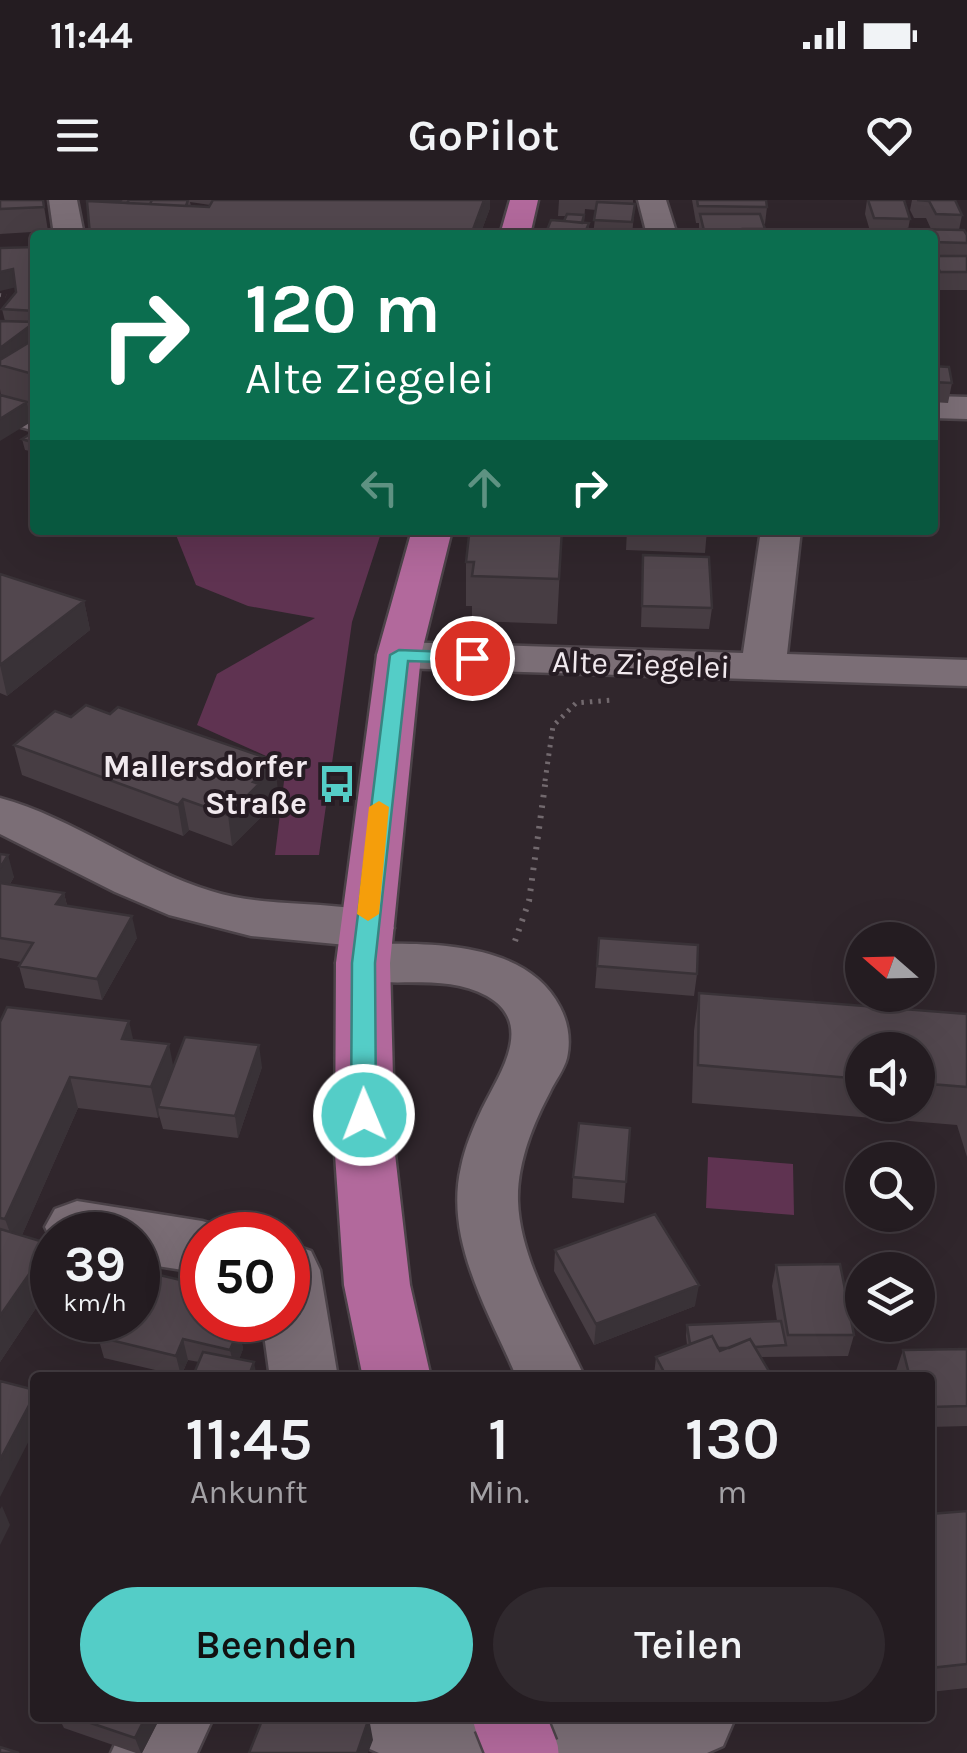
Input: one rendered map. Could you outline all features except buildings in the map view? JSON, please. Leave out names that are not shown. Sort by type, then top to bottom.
[{"type":"main road","points":[[396,1372],[377,1284],[366,1173],[365,946],[399,655],[431,535]]},
{"type":"main road","points":[[511,1722],[523,1753]]},
{"type":"street","points":[[63,200],[68,230]]},
{"type":"street","points":[[652,200],[661,230]]},
{"type":"street","points":[[4,395],[30,416]]},
{"type":"street","points":[[938,407],[967,408]]},
{"type":"street","name":"Alte Ziegelei","points":[[763,668],[780,535]]},
{"type":"street","name":"Alte Ziegelei","points":[[399,655],[967,673]]},
{"type":"street","points":[[0,814],[179,899],[502,980],[522,993],[538,1019],[538,1055],[495,1141],[487,1202],[501,1260],[548,1372]]},
{"type":"street","points":[[152,1753],[171,1722]]},
{"type":"street","points":[[402,1722],[451,1739],[542,1753]]},
{"type":"street","points":[[565,1753],[681,1722]]},
{"type":"street","points":[[697,1722],[709,1753]]},
{"type":"path","points":[[502,980],[528,901],[553,726],[576,702],[627,699]]},
{"type":"shaded area","points":[[176,535],[380,535],[352,622],[319,855],[275,855],[286,765],[197,725],[217,674],[315,618],[248,606],[196,585]]},
{"type":"shaded area","points":[[708,1157],[793,1164],[794,1215],[706,1208]]},
{"type":"slow traffic","points":[[368,914],[379,807]]},
{"type":"place","name":"Mallersdorfer Straße","points":[[337,784]]},
{"type":"route","points":[[364,1115],[364,963],[399,655],[472,658]]}]
